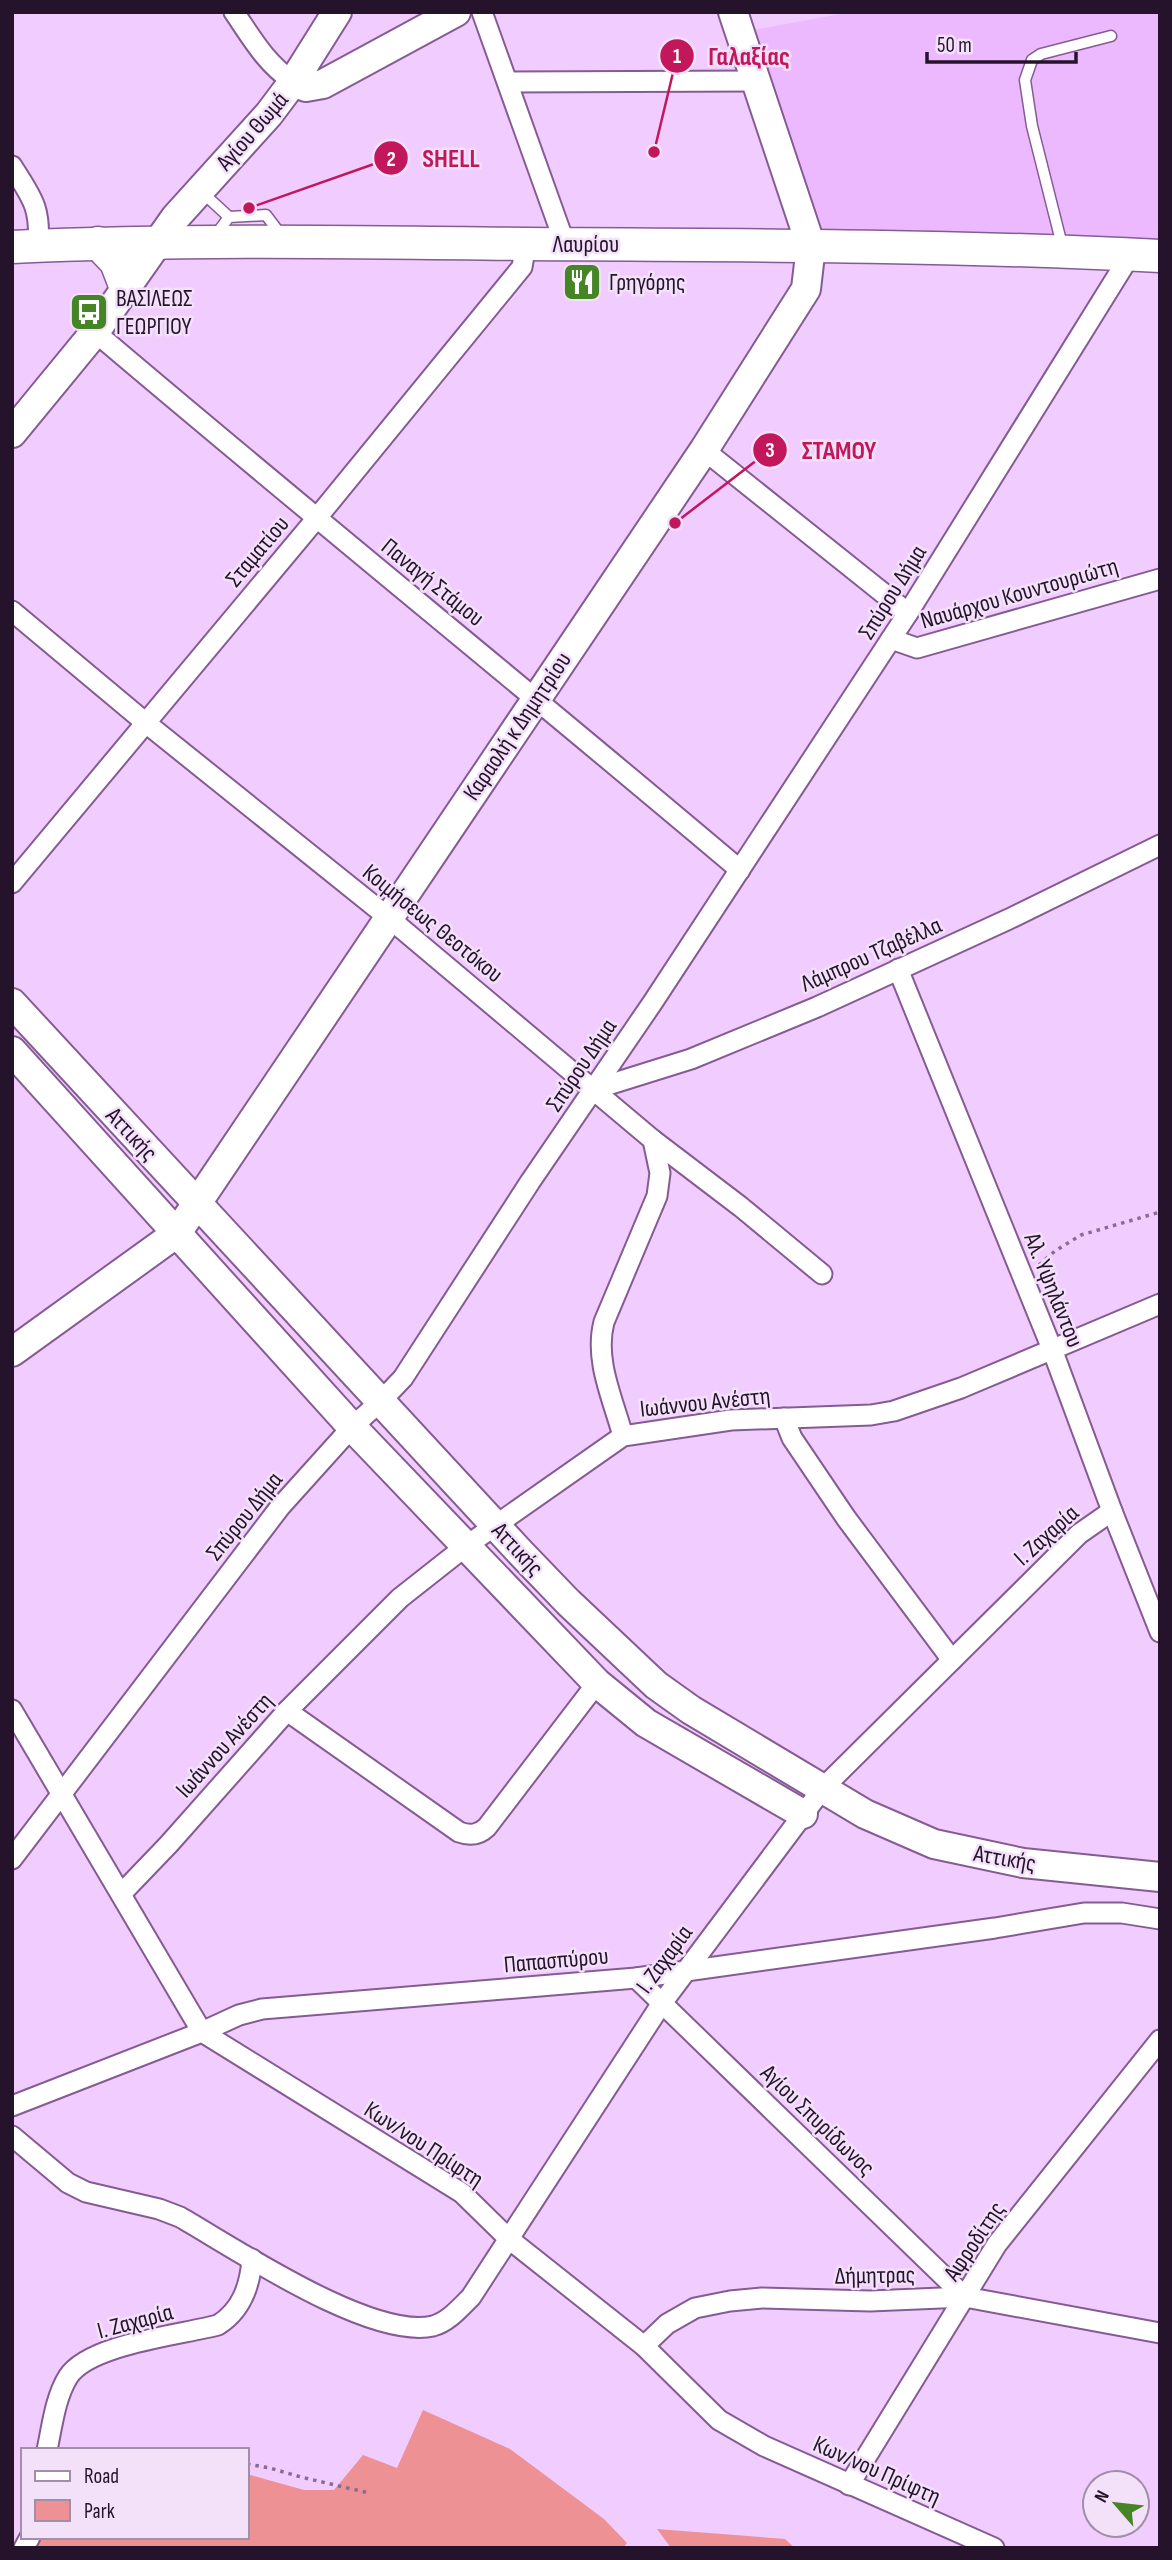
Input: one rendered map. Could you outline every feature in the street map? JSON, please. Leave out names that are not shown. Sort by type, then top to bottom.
[{"type":"main road","name":"Λαυρίου","points":[[25,247],[156,242],[220,229],[286,242],[811,246],[1145,255]]},
{"type":"main road","points":[[98,243],[116,262],[126,288]]},
{"type":"street","points":[[234,12],[262,55],[275,69],[293,82],[306,87],[323,84],[456,12]]},
{"type":"street","name":"Αγίου Θωμά","points":[[12,433],[95,332],[156,242],[269,114],[293,82],[337,12]]},
{"type":"street","points":[[482,12],[565,244]]},
{"type":"street","name":"Καραολή κ Δημητρίου","points":[[12,1352],[177,1233],[704,450],[806,289],[811,246],[733,12]]},
{"type":"street","points":[[508,82],[756,81]]},
{"type":"street","points":[[12,166],[34,201],[40,222],[25,247]]},
{"type":"street","name":"Σταματίου","points":[[12,883],[522,267],[526,244]]},
{"type":"street","name":"Σπύρου Δήμα","points":[[12,1859],[280,1507],[352,1426],[403,1378],[1145,255]]},
{"type":"street","name":"Παναγή Στάμου","points":[[95,332],[316,519],[536,697],[740,870]]},
{"type":"street","points":[[704,450],[908,613]]},
{"type":"street","name":"Ναυάρχου Κουντουριώτη","points":[[891,639],[918,648],[1160,579]]},
{"type":"street","name":"Κοιμήσεως Θεοτόκου","points":[[12,611],[146,723],[389,918],[653,1140],[741,1207],[822,1275]]},
{"type":"street","name":"Λάμπρου Τζαβέλλα","points":[[595,1089],[691,1059],[817,1007],[1160,845]]},
{"type":"street","name":"Αλ. Υψηλάντου","points":[[898,969],[1052,1349],[1160,1632]]},
{"type":"street","name":"Αττικής","points":[[12,1003],[568,1602],[656,1685],[691,1710],[865,1814],[934,1844],[1023,1863],[1160,1877]]},
{"type":"street","name":"Αττικής","points":[[12,1051],[352,1426],[597,1683],[646,1723],[803,1814]]},
{"type":"street","points":[[624,1436],[600,1359],[600,1337],[657,1196],[660,1173],[653,1140]]},
{"type":"street","name":"Ιωάννου Ανέστη","points":[[121,1894],[287,1711],[400,1598],[466,1546],[624,1436],[731,1420],[871,1415],[894,1411],[961,1388],[1160,1304]]},
{"type":"street","points":[[784,1418],[792,1438],[846,1518],[951,1661]]},
{"type":"street","name":"Ι. Ζαχαρία","points":[[12,2136],[68,2183],[86,2192],[159,2209],[180,2217],[334,2304],[379,2322],[410,2329],[436,2325],[454,2314],[471,2297],[662,2003],[823,1788],[1079,1534],[1112,1511]]},
{"type":"street","points":[[287,1711],[459,1832],[471,1835],[487,1826],[597,1683]]},
{"type":"street","name":"Κων/νου Πρίφτη","points":[[12,1710],[202,2032],[462,2193],[509,2239],[644,2346],[719,2420],[764,2446],[994,2548]]},
{"type":"street","name":"Παπασπύρου","points":[[12,2106],[239,2015],[262,2009],[636,1978],[1084,1913],[1122,1913],[1160,1919]]},
{"type":"street","name":"Αγίου Σπυρίδωνος","points":[[636,1978],[965,2297]]},
{"type":"street","name":"Αφροδίτης","points":[[849,2485],[997,2244],[1160,2040]]},
{"type":"street","name":"Ι. Ζαχαρία","points":[[47,2448],[61,2392],[68,2376],[80,2364],[128,2345],[203,2329],[225,2321],[231,2317],[249,2286],[252,2259]]},
{"type":"street","name":"Δήμητρας","points":[[644,2346],[667,2324],[695,2308],[762,2298],[870,2301],[965,2297],[1160,2333]]},
{"type":"lane","points":[[1064,253],[1032,126],[1026,72],[1032,60],[1041,54],[1111,36]]},
{"type":"lane","points":[[200,190],[220,229]]},
{"type":"path","points":[[1025,1283],[1037,1267],[1055,1251],[1081,1235],[1130,1223],[1160,1212]]},
{"type":"path","points":[[248,2464],[369,2493]]},
{"type":"shaded area","points":[[851,12],[1160,12],[1160,244],[819,235],[748,31]]},
{"type":"green space","points":[[423,2410],[510,2449],[604,2519],[627,2543],[623,2548],[28,2548],[32,2539],[248,2539],[248,2474],[304,2490],[334,2490],[363,2455],[397,2468]]},
{"type":"green space","points":[[657,2529],[785,2539],[795,2548],[671,2548]]},
{"type":"place","name":"Γαλαξίας","points":[[654,152]]},
{"type":"place","name":"SHELL","points":[[249,208]]},
{"type":"place","name":"Γρηγόρης","points":[[582,282]]},
{"type":"place","name":"ΒΑΣΙΛΕΩΣ ΓΕΩΡΓΙΟΥ","points":[[89,312]]},
{"type":"place","name":"ΣΤΑΜΟΥ","points":[[675,523]]}]
